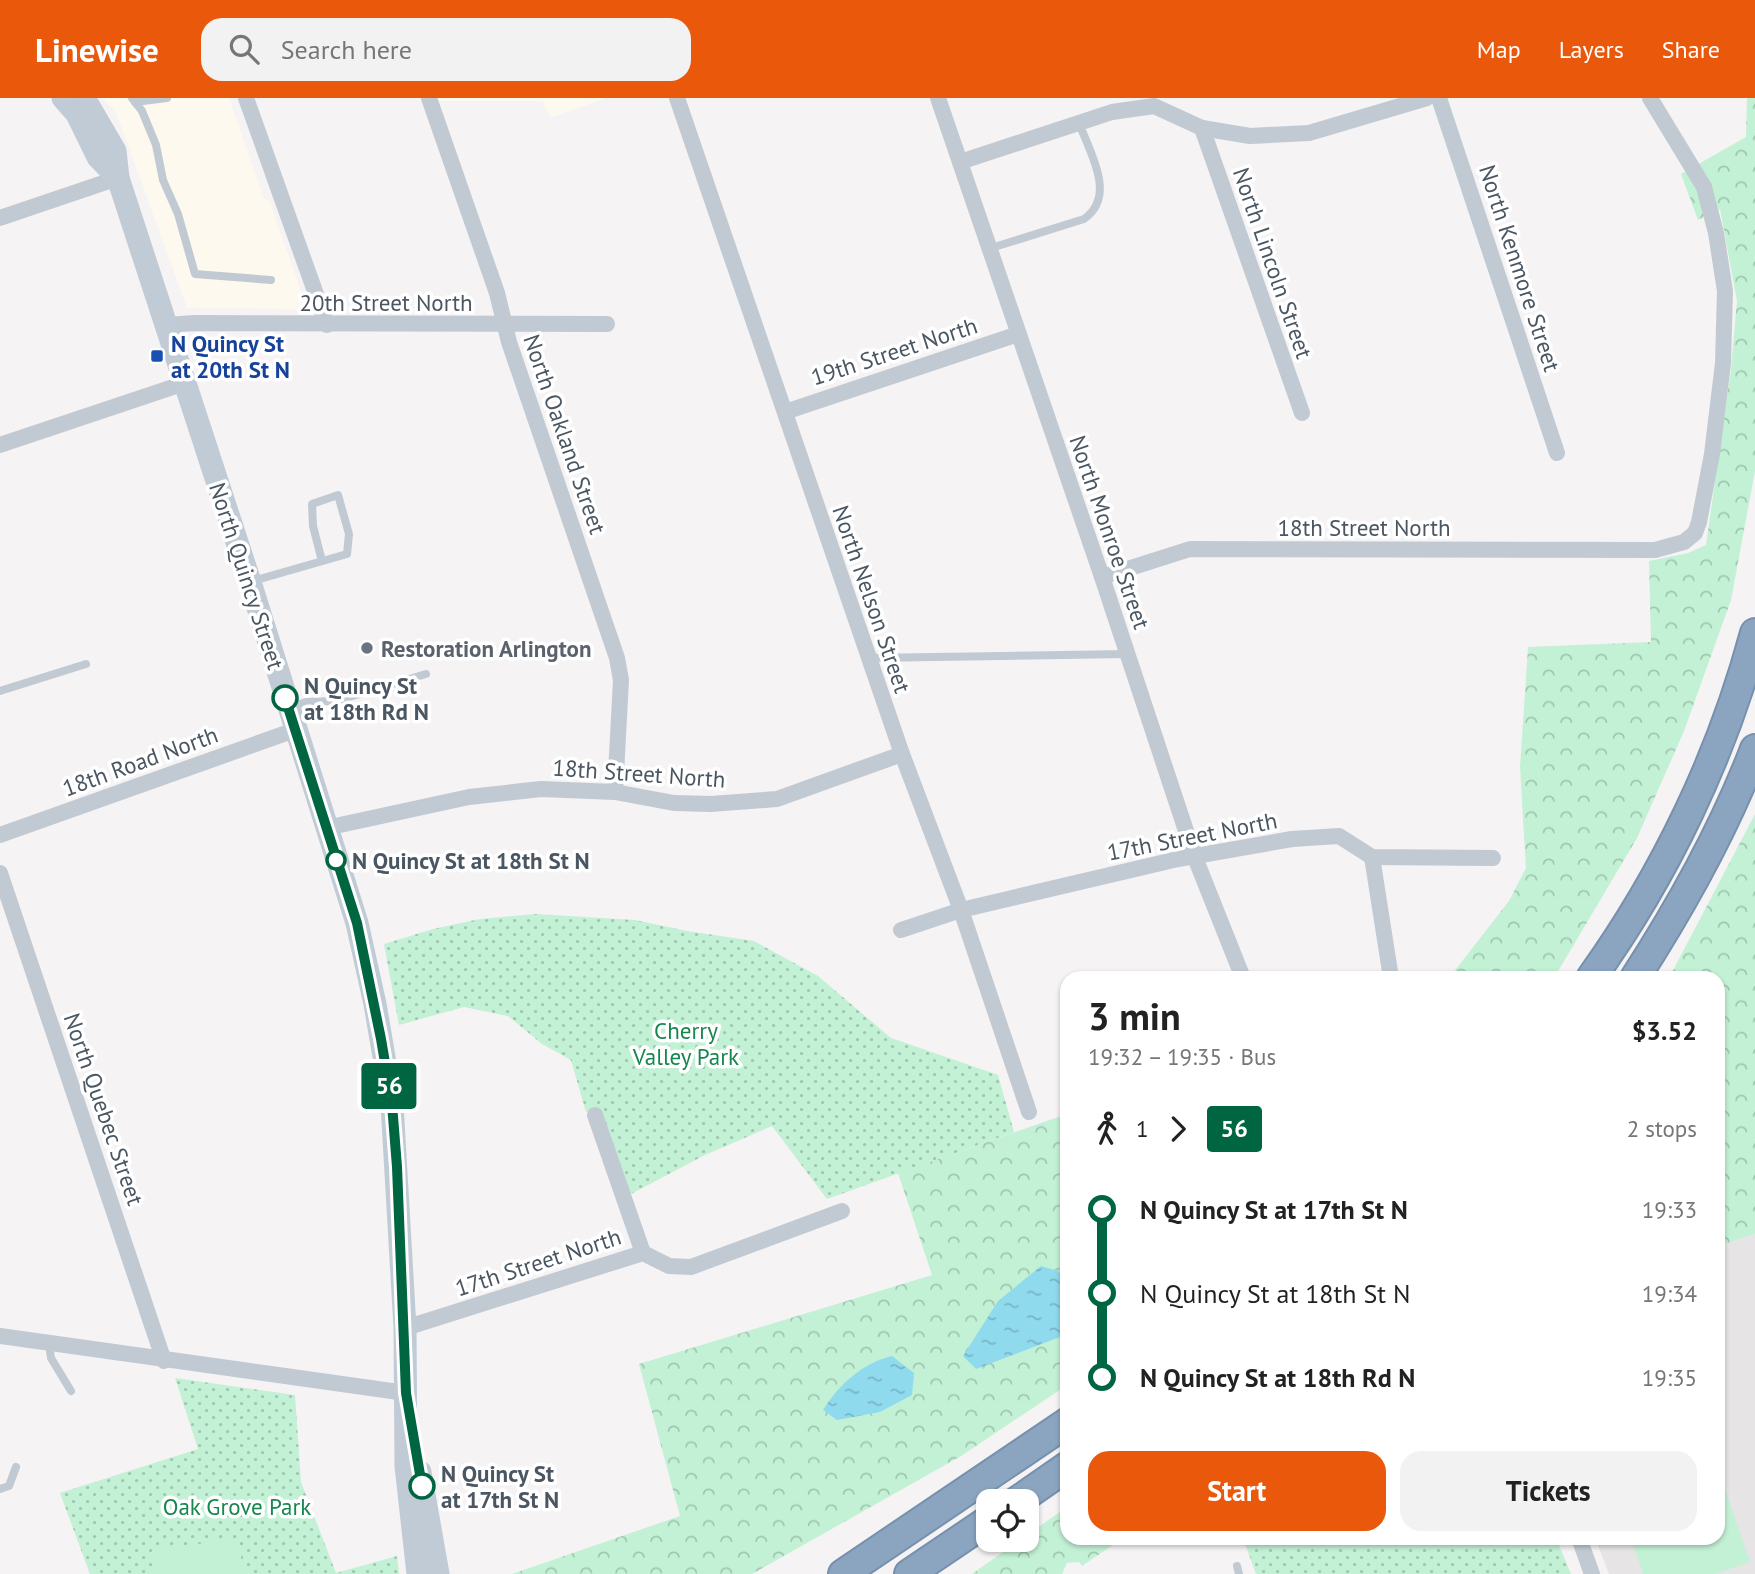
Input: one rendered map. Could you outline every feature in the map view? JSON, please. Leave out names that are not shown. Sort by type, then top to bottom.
[{"type":"highway","points":[[1595,971],[1645,893],[1691,806],[1717,748],[1755,633]]},
{"type":"highway","points":[[1640,971],[1666,930],[1712,846],[1755,749]]},
{"type":"highway","points":[[843,1574],[1060,1427]]},
{"type":"highway","points":[[1035,1489],[1060,1472]]},
{"type":"highway","points":[[909,1574],[976,1529]]},
{"type":"main road","name":"North Quincy Street","points":[[63,98],[78,114],[98,157],[118,178]]},
{"type":"main road","name":"North Quincy Street","points":[[84,98],[114,152],[118,178],[250,582],[357,923],[366,961],[392,1104],[405,1328],[406,1466],[418,1574]]},
{"type":"main road","name":"North Quincy Street","points":[[406,1393],[438,1574]]},
{"type":"street","points":[[246,98],[327,325]]},
{"type":"street","name":"North Oakland Street","points":[[429,98],[497,293],[504,324],[617,658],[621,680],[615,792]]},
{"type":"street","name":"North Nelson Street","points":[[677,98],[868,658],[961,910],[1029,1112]]},
{"type":"street","name":"North Monroe Street","points":[[939,98],[1194,855],[1240,971]]},
{"type":"street","points":[[960,162],[1112,112],[1153,102],[1202,128],[1250,136],[1308,133],[1427,98]]},
{"type":"street","name":"North Kenmore Street","points":[[1439,98],[1557,453]]},
{"type":"street","name":"18th Street North","points":[[1102,577],[1190,549],[1654,550],[1670,548],[1695,533],[1712,454],[1723,363],[1725,291],[1716,233],[1704,187],[1650,98]]},
{"type":"street","name":"North Lincoln Street","points":[[1202,128],[1302,414]]},
{"type":"street","points":[[0,218],[118,178]]},
{"type":"street","name":"20th Street North","points":[[166,325],[607,324]]},
{"type":"street","name":"19th Street North","points":[[785,412],[1018,334]]},
{"type":"street","points":[[0,445],[185,383]]},
{"type":"street","name":"18th Road North","points":[[0,835],[291,719]]},
{"type":"street","name":"18th Street North","points":[[326,828],[469,797],[541,789],[615,792],[674,803],[711,804],[777,799],[902,754]]},
{"type":"street","name":"17th Street North","points":[[901,930],[961,910],[1194,855],[1292,839],[1339,836],[1372,857]]},
{"type":"street","points":[[1390,971],[1372,857],[1493,858]]},
{"type":"street","name":"North Quebec Street","points":[[0,873],[164,1361]]},
{"type":"street","points":[[595,1115],[643,1253]]},
{"type":"street","name":"17th Street North","points":[[405,1328],[643,1253],[669,1266],[691,1267],[842,1211]]},
{"type":"street","points":[[0,1336],[406,1393]]},
{"type":"street","points":[[1581,1545],[1592,1574]]},
{"type":"lane","points":[[133,100],[167,98]]},
{"type":"lane","points":[[133,100],[142,111],[156,145],[163,180],[178,214],[195,274],[271,280]]},
{"type":"lane","points":[[991,248],[1084,219],[1095,211],[1102,191],[1079,123]]},
{"type":"lane","points":[[250,582],[322,561],[346,554],[349,534],[338,495],[312,504],[313,526],[322,561]]},
{"type":"lane","points":[[868,658],[1127,654]]},
{"type":"lane","points":[[0,691],[86,664]]},
{"type":"lane","points":[[291,719],[306,702],[336,701],[426,674]]},
{"type":"lane","points":[[49,1344],[51,1358],[71,1391]]},
{"type":"lane","points":[[0,1489],[9,1486],[16,1467]]},
{"type":"shaded area","points":[[102,98],[229,98],[264,199],[269,200],[307,309],[187,308],[116,112]]},
{"type":"shaded area","points":[[436,98],[606,98],[550,118],[543,101],[437,101]]},
{"type":"shaded area","points":[[1755,1234],[1755,1574],[1609,1574],[1598,1545],[1725,1545],[1725,1244]]},
{"type":"green space","points":[[1747,98],[1755,98],[1755,471],[1731,600],[1684,731],[1637,838],[1558,971],[1454,971],[1509,901],[1526,868],[1520,767],[1528,647],[1651,642],[1649,561],[1688,553],[1706,545],[1731,369],[1737,301],[1720,209],[1698,220],[1681,174],[1746,137]]},
{"type":"green space","points":[[1755,814],[1755,1234],[1725,1244],[1725,971],[1673,971]]},
{"type":"green space","name":"Cherry Valley Park","points":[[535,914],[635,920],[754,941],[818,976],[891,1038],[998,1075],[1014,1132],[827,1199],[772,1126],[705,1155],[629,1195],[598,1110],[586,1112],[571,1060],[542,1044],[508,1016],[464,1007],[399,1025],[384,944],[433,929],[480,919]]},
{"type":"green space","points":[[1060,1116],[1060,1390],[961,1456],[752,1574],[512,1574],[680,1516],[639,1364],[932,1275],[898,1173]]},
{"type":"green space","name":"Oak Grove Park","points":[[175,1378],[295,1395],[301,1482],[336,1573],[397,1556],[399,1574],[90,1574],[60,1493],[198,1449]]},
{"type":"green space","points":[[1725,1489],[1750,1562],[1715,1574],[1643,1574],[1633,1545],[1725,1545]]},
{"type":"green space","points":[[1060,1512],[1060,1545],[1113,1545],[1082,1566],[1079,1562],[1067,1563],[1062,1574],[972,1574],[1003,1552],[1039,1552],[1039,1527]]},
{"type":"green space","points":[[238,1538],[244,1574],[156,1574],[152,1551]]},
{"type":"green space","points":[[1246,1545],[1559,1545],[1571,1574],[1256,1574]]},
{"type":"water","points":[[1041,1266],[1058,1271],[1060,1337],[976,1369],[963,1356],[998,1301]]},
{"type":"water","points":[[892,1356],[914,1373],[912,1395],[880,1412],[837,1420],[823,1410],[836,1392],[853,1376],[871,1364]]},
{"type":"bus line","name":"56","points":[[285,698],[357,923],[381,1039],[392,1104],[397,1167],[406,1393],[422,1486]]},
{"type":"place","name":"N Quincy St at 20th St N","points":[[157,356]]},
{"type":"place","name":"Restoration Arlington","points":[[367,648]]},
{"type":"place","name":"N Quincy St at 18th Rd N","points":[[285,698]]},
{"type":"place","name":"N Quincy St at 18th St N","points":[[336,860]]},
{"type":"place","name":"N Quincy St at 17th St N","points":[[422,1486]]}]
